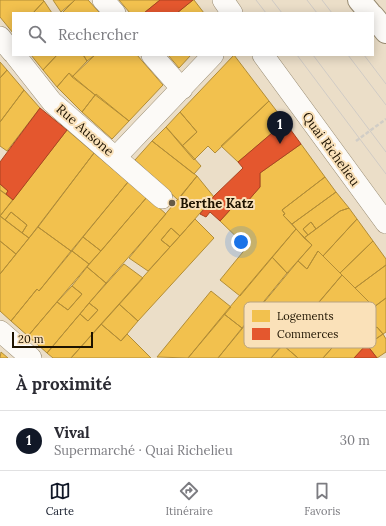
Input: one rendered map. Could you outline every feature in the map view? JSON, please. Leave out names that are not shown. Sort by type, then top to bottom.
[{"type":"main road","points":[[359,0],[369,12]]},
{"type":"main road","points":[[374,17],[386,32]]},
{"type":"street","points":[[104,0],[114,12]]},
{"type":"street","points":[[223,0],[231,12]]},
{"type":"street","name":"Rue Ausone","points":[[0,37],[12,52]]},
{"type":"street","name":"Rue Ausone","points":[[16,56],[52,102],[162,198]]},
{"type":"street","points":[[153,56],[182,89]]},
{"type":"street","points":[[116,158],[212,56]]},
{"type":"street","name":"Quai Richelieu","points":[[264,56],[386,223]]},
{"type":"street","points":[[0,330],[31,358]]},
{"type":"path","points":[[353,144],[386,119]]},
{"type":"building: Logements","points":[[0,0],[44,1],[34,12],[12,12],[12,32],[0,17]]},
{"type":"building: Logements","points":[[53,0],[75,0],[61,12]]},
{"type":"building: Logements","points":[[75,0],[88,0],[99,12],[63,12]]},
{"type":"building: Logements","points":[[119,0],[160,0],[145,12],[129,12]]},
{"type":"building: Logements","points":[[193,0],[203,12],[178,12]]},
{"type":"building: Logements","points":[[44,1],[51,12],[34,12]]},
{"type":"building: Logements","points":[[32,56],[56,56],[43,70]]},
{"type":"building: Logements","points":[[56,56],[84,56],[87,61],[72,77],[69,73],[57,87],[43,70]]},
{"type":"building: Logements","points":[[84,56],[94,56],[87,61]]},
{"type":"building: Logements","points":[[94,56],[138,56],[163,85],[129,121],[72,77]]},
{"type":"building: Logements","points":[[169,56],[190,56],[179,68]]},
{"type":"building: Logements","points":[[233,56],[235,56],[269,101],[215,153],[208,146],[194,160],[182,146],[197,132],[180,112]]},
{"type":"building: Logements","points":[[0,62],[7,70],[0,78]]},
{"type":"building: Logements","points":[[7,70],[24,90],[0,122],[0,78]]},
{"type":"building: Logements","points":[[69,73],[95,95],[82,112],[57,87]]},
{"type":"building: Logements","points":[[24,90],[40,108],[7,151],[0,146],[0,122]]},
{"type":"building: Logements","points":[[96,94],[129,121],[112,139],[82,112]]},
{"type":"building: Logements","points":[[269,101],[285,122],[238,162],[221,146]]},
{"type":"building: Logements","points":[[180,112],[197,132],[182,146],[166,127]]},
{"type":"building: Logements","points":[[166,127],[201,166],[194,174],[152,141]]},
{"type":"building: Logements","points":[[67,130],[94,153],[29,238],[22,233],[27,225],[11,212],[5,220],[0,216]]},
{"type":"building: Logements","points":[[152,141],[197,176],[178,200],[135,160]]},
{"type":"building: Logements","points":[[301,144],[325,177],[282,210],[285,214],[283,215],[296,229],[240,296],[220,280],[247,247],[220,221],[240,199],[247,202],[260,187],[260,173]]},
{"type":"building: Logements","points":[[94,153],[128,182],[71,251],[38,227]]},
{"type":"building: Logements","points":[[197,176],[214,197],[180,236],[171,228],[161,240],[170,247],[148,271],[129,258]]},
{"type":"building: Logements","points":[[325,177],[336,192],[292,224],[283,215],[285,214],[282,210]]},
{"type":"building: Logements","points":[[128,182],[147,197],[101,251],[83,237]]},
{"type":"building: Logements","points":[[0,184],[8,191],[6,194],[0,190]]},
{"type":"building: Logements","points":[[0,190],[13,200],[0,216]]},
{"type":"building: Logements","points":[[336,192],[349,208],[340,211],[316,229],[311,222],[303,229],[308,235],[304,238],[292,224]]},
{"type":"building: Logements","points":[[147,197],[166,214],[106,283],[87,267]]},
{"type":"building: Logements","points":[[349,208],[357,219],[323,256],[318,251],[307,269],[298,261],[312,245],[304,238],[340,211]]},
{"type":"building: Logements","points":[[11,212],[27,225],[22,233],[5,220]]},
{"type":"building: Logements","points":[[0,216],[29,238],[16,254],[0,241]]},
{"type":"building: Logements","points":[[195,219],[214,238],[138,321],[119,304]]},
{"type":"building: Logements","points":[[357,219],[373,241],[340,273],[323,256]]},
{"type":"building: Logements","points":[[311,222],[316,229],[308,235],[303,229]]},
{"type":"building: Logements","points":[[38,227],[71,251],[39,291],[37,289],[11,321],[0,311],[0,274]]},
{"type":"building: Logements","points":[[171,228],[180,236],[170,247],[161,240]]},
{"type":"building: Logements","points":[[296,229],[312,245],[287,273],[272,257]]},
{"type":"building: Logements","points":[[83,237],[101,251],[89,264],[72,251]]},
{"type":"building: Logements","points":[[0,241],[16,254],[0,274]]},
{"type":"building: Logements","points":[[373,241],[386,259],[386,265],[355,288],[340,273]]},
{"type":"building: Logements","points":[[72,251],[89,264],[28,336],[11,321],[37,289],[39,291]]},
{"type":"building: Logements","points":[[318,251],[342,275],[319,302],[264,302],[298,261],[307,269]]},
{"type":"building: Logements","points":[[272,257],[287,273],[263,302],[244,302],[244,326],[242,328],[224,314]]},
{"type":"building: Logements","points":[[124,264],[143,278],[71,358],[53,358],[47,353],[80,314],[88,321],[98,310],[89,303]]},
{"type":"building: Logements","points":[[386,265],[386,298],[376,306],[376,302],[369,302],[355,288]]},
{"type":"building: Logements","points":[[87,267],[106,283],[47,353],[28,336],[57,302],[68,310],[82,294],[72,286]]},
{"type":"building: Logements","points":[[342,275],[369,302],[319,302]]},
{"type":"building: Logements","points":[[72,286],[82,294],[68,310],[57,302]]},
{"type":"building: Logements","points":[[211,291],[231,307],[188,358],[157,357]]},
{"type":"building: Logements","points":[[386,298],[386,332],[383,334],[377,327],[376,328],[376,306]]},
{"type":"building: Logements","points":[[89,303],[98,310],[88,321],[80,314]]},
{"type":"building: Logements","points":[[119,304],[138,321],[121,341],[101,324]]},
{"type":"building: Logements","points":[[224,314],[242,328],[218,358],[188,358]]},
{"type":"building: Logements","points":[[101,324],[121,341],[127,334],[151,358],[71,358]]},
{"type":"building: Logements","points":[[244,326],[244,348],[280,348],[271,358],[218,358]]},
{"type":"building: Logements","points":[[377,327],[383,334],[376,339]]},
{"type":"building: Logements","points":[[383,334],[386,339],[386,352],[377,358],[369,348],[376,348],[376,339]]},
{"type":"building: Logements","points":[[280,348],[286,348],[298,358],[271,358]]},
{"type":"building: Logements","points":[[286,348],[332,348],[323,358],[298,358]]},
{"type":"building: Logements","points":[[332,348],[364,348],[354,358],[323,358]]},
{"type":"building: Logements","points":[[1,352],[8,358],[0,358]]},
{"type":"building: Commerces","points":[[160,0],[193,0],[178,12],[145,12]]},
{"type":"building: Commerces","points":[[40,108],[67,130],[13,200],[6,194],[8,191],[0,184],[0,162]]},
{"type":"building: Commerces","points":[[285,122],[301,144],[260,173],[260,187],[247,202],[240,199],[220,221],[210,212],[206,217],[200,214],[214,196],[243,168],[238,162]]},
{"type":"building: Commerces","points":[[363,348],[369,348],[377,358],[354,358]]},
{"type":"tram line","points":[[256,0],[265,12]]},
{"type":"tram line","points":[[272,0],[281,12]]},
{"type":"tram line","points":[[307,0],[316,12]]},
{"type":"tram line","points":[[322,0],[331,12]]},
{"type":"tram line","points":[[298,56],[386,174]]},
{"type":"tram line","points":[[314,56],[386,152]]},
{"type":"tram line","points":[[349,56],[386,105]]},
{"type":"tram line","points":[[365,56],[386,84]]},
{"type":"place","name":"Vival","points":[[280,144]]},
{"type":"place","name":"Berthe Katz","points":[[172,203]]}]
